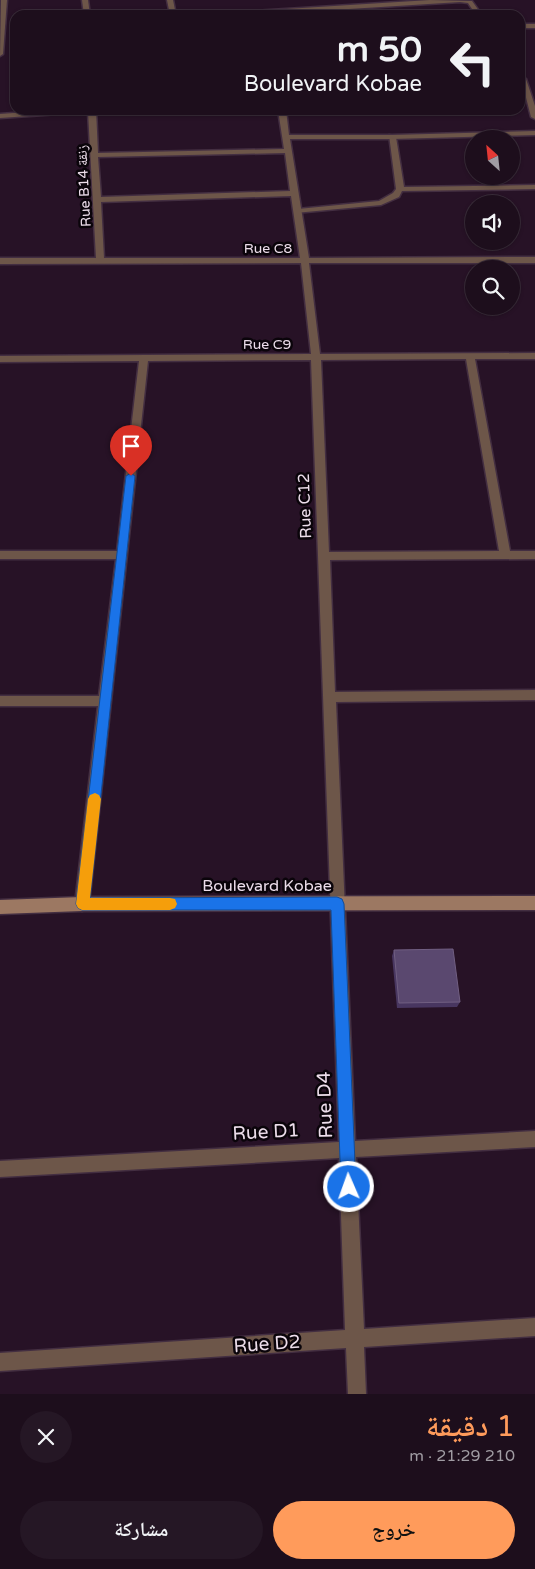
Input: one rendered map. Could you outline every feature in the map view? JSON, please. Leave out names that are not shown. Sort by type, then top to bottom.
[{"type":"main road","name":"Boulevard Kobae","points":[[0,907],[82,904],[535,903]]},
{"type":"street","points":[[0,54],[6,29],[4,0]]},
{"type":"street","points":[[279,10],[467,1],[476,10]]},
{"type":"street","points":[[525,82],[535,117]]},
{"type":"street","points":[[0,116],[14,115]]},
{"type":"street","name":"Rue B14 زنقة","points":[[92,115],[100,260]]},
{"type":"street","name":"Rue C12","points":[[283,115],[298,211],[316,357],[337,904]]},
{"type":"street","points":[[286,136],[392,137],[535,133]]},
{"type":"street","points":[[298,211],[381,204],[396,195],[400,189],[392,137]]},
{"type":"street","points":[[95,155],[289,151]]},
{"type":"street","points":[[400,189],[535,187]]},
{"type":"street","points":[[98,200],[295,193]]},
{"type":"street","name":"Rue C8","points":[[0,261],[305,262],[535,260]]},
{"type":"street","name":"Rue C9","points":[[1,359],[535,356]]},
{"type":"street","points":[[470,357],[505,555]]},
{"type":"street","points":[[82,904],[144,358]]},
{"type":"street","points":[[0,370],[1,359]]},
{"type":"street","points":[[0,555],[122,555]]},
{"type":"street","points":[[324,556],[535,555]]},
{"type":"street","points":[[330,697],[535,695]]},
{"type":"street","points":[[0,701],[106,701]]},
{"type":"street","name":"Rue D4","points":[[337,904],[357,1394]]},
{"type":"street","name":"Rue D1","points":[[0,1169],[535,1139]]},
{"type":"street","name":"Rue D2","points":[[0,1362],[535,1327]]},
{"type":"building","points":[[453,949],[460,1002],[399,1003],[394,950]]},
{"type":"slow traffic","points":[[95,799],[82,904],[170,904]]},
{"type":"route","points":[[131,476],[82,904],[337,904],[349,1187]]}]
